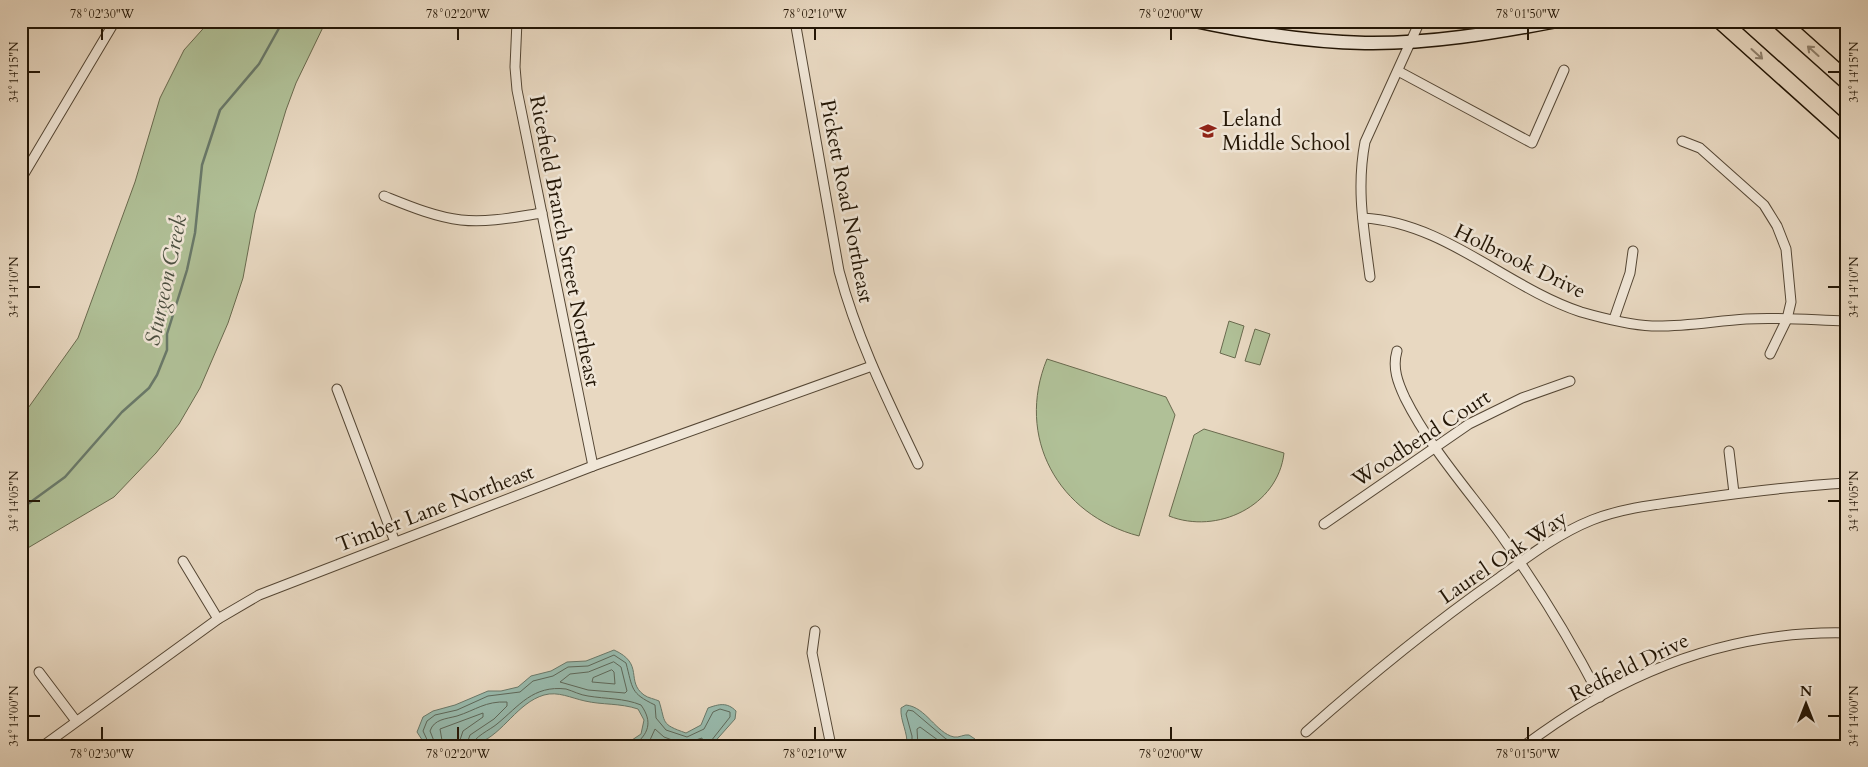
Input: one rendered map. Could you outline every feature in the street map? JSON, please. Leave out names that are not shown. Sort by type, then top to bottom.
[{"type":"highway","points":[[1721,21],[1847,134]]},
{"type":"highway","points":[[1780,21],[1847,81]]},
{"type":"street","points":[[21,179],[114,21]]},
{"type":"street","name":"Ricefield Branch Street Northeast","points":[[516,21],[515,67],[517,90],[593,466]]},
{"type":"street","name":"Pickett Road Northeast","points":[[795,21],[839,271],[849,308],[872,366],[918,464]]},
{"type":"street","points":[[1195,21],[1228,28],[1313,39],[1366,43],[1480,34],[1557,21]]},
{"type":"street","points":[[1370,277],[1360,200],[1361,163],[1365,142],[1420,21]]},
{"type":"street","points":[[1398,71],[1532,143],[1564,70]]},
{"type":"street","points":[[1682,141],[1700,148],[1736,179],[1764,205],[1777,226],[1786,249],[1790,273],[1791,302],[1787,319],[1770,354]]},
{"type":"street","points":[[384,196],[439,216],[463,220],[488,220],[542,213]]},
{"type":"street","name":"Holbrook Drive","points":[[1362,218],[1382,219],[1408,226],[1494,268],[1557,302],[1581,312],[1650,326],[1787,319],[1845,321]]},
{"type":"street","points":[[1614,319],[1630,273],[1632,251]]},
{"type":"street","points":[[1397,351],[1395,368],[1399,385],[1419,424],[1520,562],[1600,697]]},
{"type":"street","name":"Timber Lane Northeast","points":[[43,746],[218,619],[259,595],[593,466],[872,366]]},
{"type":"street","name":"Woodbend Court","points":[[1324,524],[1436,446],[1505,405],[1570,381]]},
{"type":"street","points":[[337,389],[396,542]]},
{"type":"street","points":[[1728,451],[1734,494]]},
{"type":"street","name":"Laurel Oak Way","points":[[1306,732],[1389,659],[1520,562],[1577,527],[1608,514],[1650,505],[1734,494],[1847,483]]},
{"type":"street","points":[[183,561],[218,619]]},
{"type":"street","points":[[815,631],[812,653],[831,746]]},
{"type":"street","name":"Redfield Drive","points":[[1524,746],[1556,723],[1600,697],[1671,663],[1727,644],[1784,634],[1847,633]]},
{"type":"street","points":[[39,672],[76,721]]},
{"type":"shaded area","points":[[210,21],[326,21],[296,83],[286,110],[255,213],[243,278],[228,323],[200,388],[179,424],[156,453],[114,497],[21,552],[21,418],[78,338],[135,182],[160,98],[184,50]]},
{"type":"shaded area","points":[[1229,321],[1244,326],[1235,358],[1220,353]]},
{"type":"shaded area","points":[[1255,329],[1270,334],[1260,365],[1245,361]]},
{"type":"shaded area","points":[[1047,359],[1166,397],[1175,415],[1139,536],[1110,526],[1086,510],[1066,491],[1051,469],[1041,444],[1036,417],[1038,388]]},
{"type":"shaded area","points":[[1204,429],[1284,453],[1279,472],[1270,488],[1258,501],[1242,512],[1206,522],[1187,521],[1169,516],[1194,435]]},
{"type":"water","points":[[614,650],[629,661],[639,690],[646,696],[659,701],[665,722],[668,725],[686,733],[701,725],[708,708],[719,705],[729,706],[736,711],[735,719],[711,746],[623,746],[641,734],[644,720],[638,709],[591,702],[559,694],[549,694],[526,704],[496,732],[473,745],[459,747],[426,746],[417,732],[423,717],[433,711],[455,705],[488,691],[501,691],[518,687],[531,676],[551,671],[567,662],[586,661]]},
{"type":"water","points":[[906,705],[919,710],[948,735],[956,737],[969,735],[975,739],[978,746],[907,746],[901,713],[901,708]]},
{"type":"waterway","name":"Sturgeon Creek","points":[[21,509],[65,477],[122,412],[149,388],[157,375],[167,350],[167,334],[187,270],[195,233],[202,165],[220,110],[259,64],[283,21]]},
{"type":"place","name":"Leland Middle School","points":[[1208,131]]}]
